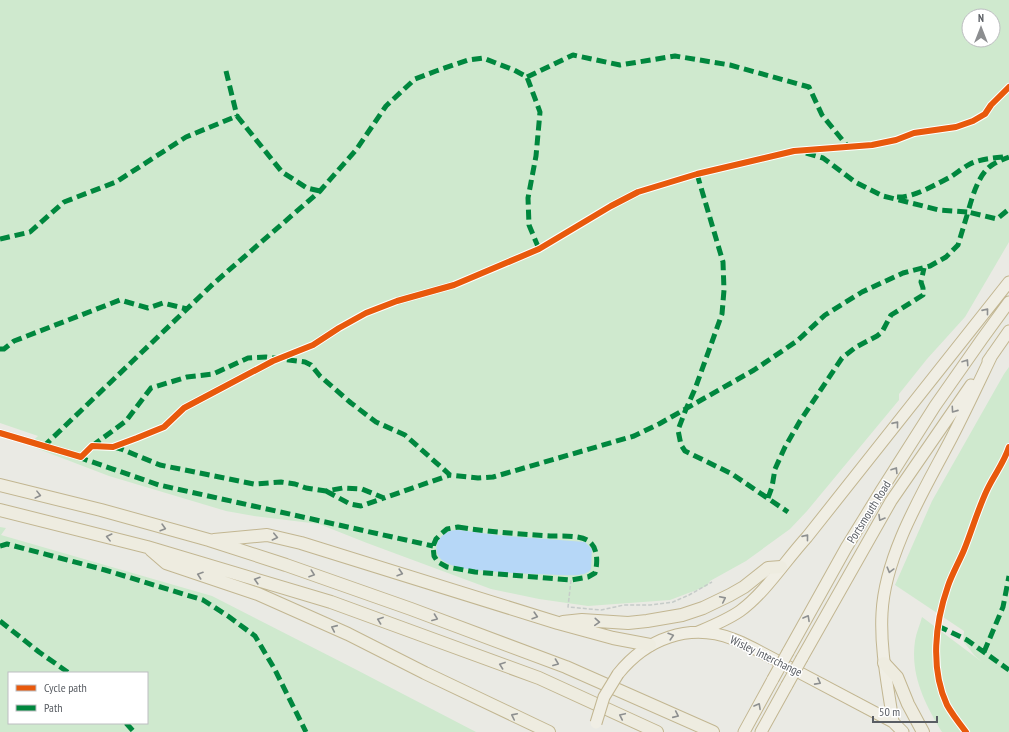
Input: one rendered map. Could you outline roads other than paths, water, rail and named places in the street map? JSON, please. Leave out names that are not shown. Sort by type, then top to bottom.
[{"type":"highway","points":[[698,632],[728,618],[745,607],[760,593],[781,566],[807,537],[1009,282]]},
{"type":"highway","name":"Portsmouth Road","points":[[744,732],[846,548],[881,491],[936,406],[1009,302]]},
{"type":"highway","name":"Portsmouth Road","points":[[761,732],[786,685],[891,501],[1009,331]]},
{"type":"highway","points":[[893,722],[884,663],[882,612],[890,568],[931,475],[992,355]]},
{"type":"highway","points":[[0,485],[101,510],[208,540],[286,565],[411,609],[551,661],[713,732]]},
{"type":"highway","points":[[0,510],[147,547],[331,602],[539,678],[657,732]]},
{"type":"highway","points":[[208,540],[267,535],[274,536],[334,552],[558,623],[613,638],[650,645]]},
{"type":"highway","points":[[147,547],[166,563],[258,594],[334,628],[539,730],[549,732]]},
{"type":"highway","points":[[558,623],[582,620],[634,622],[666,619],[682,615],[703,608],[730,595],[744,587],[768,568],[781,566]]},
{"type":"highway","name":"Wisley Interchange","points":[[595,728],[604,697],[618,674],[629,661],[650,645],[670,636],[698,632],[732,638],[893,722],[903,732]]},
{"type":"highway","points":[[884,663],[897,677],[908,704],[923,732]]},
{"type":"water","points":[[459,530],[497,535],[585,542],[592,549],[591,569],[584,574],[569,575],[497,572],[454,566],[442,560],[438,556],[436,547],[438,542],[445,534],[451,531]]}]
